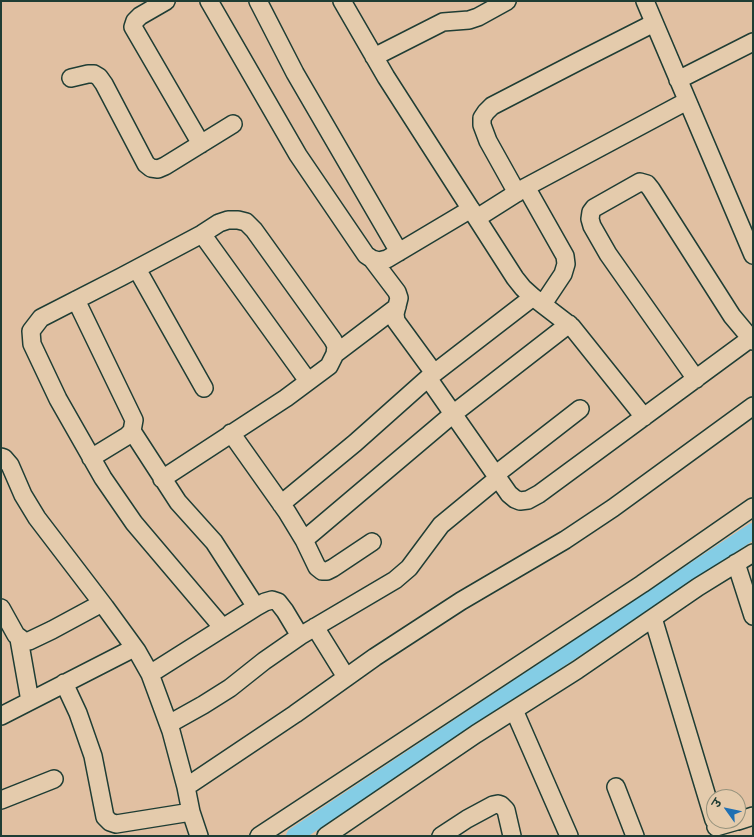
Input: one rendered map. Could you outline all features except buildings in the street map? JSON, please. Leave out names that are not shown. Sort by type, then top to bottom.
[{"type":"street","points":[[166,1],[140,16],[135,21],[133,27],[201,144]]},
{"type":"street","points":[[209,1],[298,155],[366,255],[379,262],[521,190],[687,101]]},
{"type":"street","points":[[258,1],[295,72],[399,252]]},
{"type":"street","points":[[342,1],[386,78],[515,278],[523,288],[569,324],[586,342],[644,417]]},
{"type":"street","points":[[374,57],[444,22],[469,20],[478,17],[507,1]]},
{"type":"street","points":[[645,1],[753,255]]},
{"type":"street","points":[[281,504],[356,443],[431,375],[538,301],[563,274],[566,264],[565,256],[488,141],[482,125],[482,118],[492,106],[579,60],[654,23]]},
{"type":"street","points":[[678,80],[753,42]]},
{"type":"street","points":[[71,78],[88,74],[94,74],[99,77],[146,164],[151,168],[158,169],[165,166],[233,124]]},
{"type":"street","points":[[372,259],[397,292],[399,298],[395,314],[396,321],[431,375],[453,414],[514,499],[520,501],[528,500],[540,494],[696,379],[752,340],[732,316],[651,189],[647,184],[640,182],[594,208],[591,212],[590,219],[592,226],[608,254],[696,379]]},
{"type":"street","points":[[162,479],[286,398],[329,366],[335,354],[336,346],[333,340],[259,236],[246,222],[228,220],[219,223],[202,234],[137,269],[41,318],[31,331],[32,344],[58,400],[103,478],[134,523],[223,628]]},
{"type":"street","points":[[202,234],[308,381]]},
{"type":"street","points":[[137,269],[204,388]]},
{"type":"street","points":[[76,300],[134,420],[132,431],[127,436],[91,458]]},
{"type":"street","points":[[335,354],[397,307]]},
{"type":"street","points":[[304,540],[453,414],[569,324]]},
{"type":"street","points":[[186,787],[295,714],[346,677],[461,601],[565,540],[612,508],[753,406]]},
{"type":"street","points":[[169,724],[230,688],[264,661],[300,636],[395,580],[409,568],[441,524],[580,409]]},
{"type":"street","points":[[132,431],[178,502],[214,542],[256,607]]},
{"type":"street","points":[[231,433],[281,504],[304,540],[317,567],[322,571],[327,571],[333,568],[372,542]]},
{"type":"street","points":[[1,457],[4,458],[10,465],[23,495],[37,518],[102,603],[134,648],[150,674],[169,724],[186,787],[191,812],[199,836]]},
{"type":"street","points":[[259,836],[642,584],[753,507]]},
{"type":"street","points":[[326,836],[476,734],[577,670],[653,618],[753,553]]},
{"type":"street","points":[[736,563],[753,616]]},
{"type":"street","points":[[150,674],[256,607],[272,600],[278,602],[300,636]]},
{"type":"street","points":[[19,639],[29,641],[102,603]]},
{"type":"street","points":[[4,618],[19,639],[30,701]]},
{"type":"street","points":[[653,618],[706,793]]},
{"type":"street","points":[[315,627],[346,677]]},
{"type":"street","points":[[1,716],[134,648]]},
{"type":"street","points":[[64,683],[78,713],[93,756],[104,817],[110,822],[116,824],[191,812]]},
{"type":"street","points":[[514,710],[569,836]]},
{"type":"street","points":[[1,800],[54,779]]},
{"type":"street","points":[[616,788],[635,836]]},
{"type":"street","points":[[441,836],[468,819],[493,805],[498,804],[506,810],[512,836]]},
{"type":"waterway","points":[[294,836],[753,531]]}]
